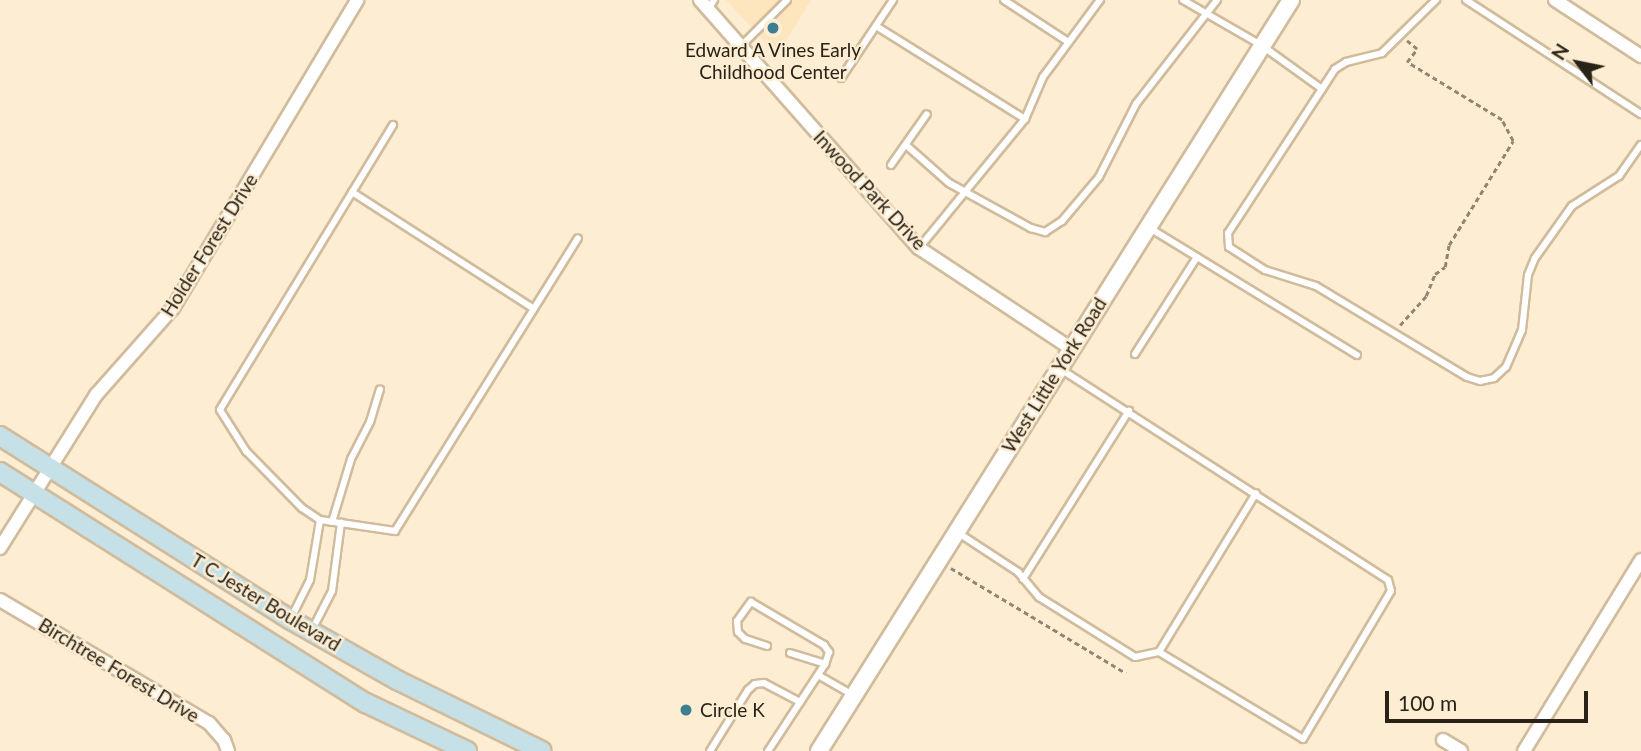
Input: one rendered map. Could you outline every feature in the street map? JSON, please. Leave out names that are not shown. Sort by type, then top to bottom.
[{"type":"main road","name":"T C Jester Boulevard","points":[[0,436],[290,620],[523,746],[542,751]]},
{"type":"main road","name":"T C Jester Boulevard","points":[[0,472],[366,703],[467,751]]},
{"type":"main road","points":[[273,646],[290,620]]},
{"type":"street","name":"Holder Forest Drive","points":[[0,548],[108,380],[173,308],[357,0]]},
{"type":"street","name":"West Little York Road","points":[[819,751],[940,561],[1069,348],[1291,0]]},
{"type":"street","points":[[1555,0],[1641,56]]},
{"type":"street","name":"Inwood Park Drive","points":[[707,3],[740,46],[919,247],[1069,348]]},
{"type":"street","points":[[1524,751],[1641,560]]},
{"type":"street","name":"Birchtree Forest Drive","points":[[0,600],[209,723],[228,751]]},
{"type":"street","points":[[1443,740],[1461,751]]},
{"type":"lane","points":[[740,46],[787,0]]},
{"type":"lane","points":[[841,78],[893,0]]},
{"type":"lane","points":[[1004,0],[1067,41]]},
{"type":"lane","points":[[919,247],[1025,119],[1044,77],[1067,41],[1100,0]]},
{"type":"lane","points":[[1183,0],[1261,45],[1322,89]]},
{"type":"lane","points":[[906,145],[949,183],[1045,232],[1062,221],[1099,177],[1136,104],[1217,0]]},
{"type":"lane","points":[[1436,0],[1382,53],[1346,62],[1335,69],[1228,233],[1229,247],[1265,270],[1316,286],[1467,377],[1480,381],[1494,378],[1506,367],[1522,330],[1528,275],[1535,258],[1572,206],[1619,176],[1641,145]]},
{"type":"lane","points":[[1466,0],[1641,114]]},
{"type":"lane","points":[[876,26],[1025,119]]},
{"type":"lane","points":[[891,165],[927,114]]},
{"type":"lane","points":[[393,125],[220,410],[246,451],[302,508],[320,520],[395,531],[578,238]]},
{"type":"lane","points":[[352,192],[534,309]]},
{"type":"lane","points":[[1146,226],[1357,355]]},
{"type":"lane","points":[[1135,354],[1197,257]]},
{"type":"lane","points":[[957,532],[1023,579],[1039,597],[1135,657],[1160,652],[1303,739],[1391,592],[1388,579],[1058,367]]},
{"type":"lane","points":[[331,522],[351,459],[370,422],[380,390]]},
{"type":"lane","points":[[1023,579],[1129,411]]},
{"type":"lane","points":[[1160,652],[1255,493]]},
{"type":"lane","points":[[290,620],[310,579],[320,520]]},
{"type":"lane","points":[[311,631],[332,591],[341,523]]},
{"type":"lane","points":[[767,646],[745,639],[738,632],[737,621],[751,601],[824,645],[829,652],[825,664],[768,751]]},
{"type":"lane","points":[[789,653],[825,664]]},
{"type":"lane","points":[[818,675],[854,695]]},
{"type":"lane","points":[[710,751],[748,690],[755,684],[764,683],[800,702]]},
{"type":"path","points":[[1394,333],[1426,296],[1425,292],[1436,274],[1445,267],[1449,245],[1513,141],[1502,120],[1407,62],[1417,49],[1400,36]]},
{"type":"path","points":[[940,561],[1126,673]]},
{"type":"shaded area","name":"Edward A Vines Early Childhood Center","points":[[726,0],[811,0],[777,55]]},
{"type":"place","name":"Edward A Vines Early Childhood Center","points":[[773,28]]},
{"type":"place","name":"Circle K","points":[[686,710]]}]
